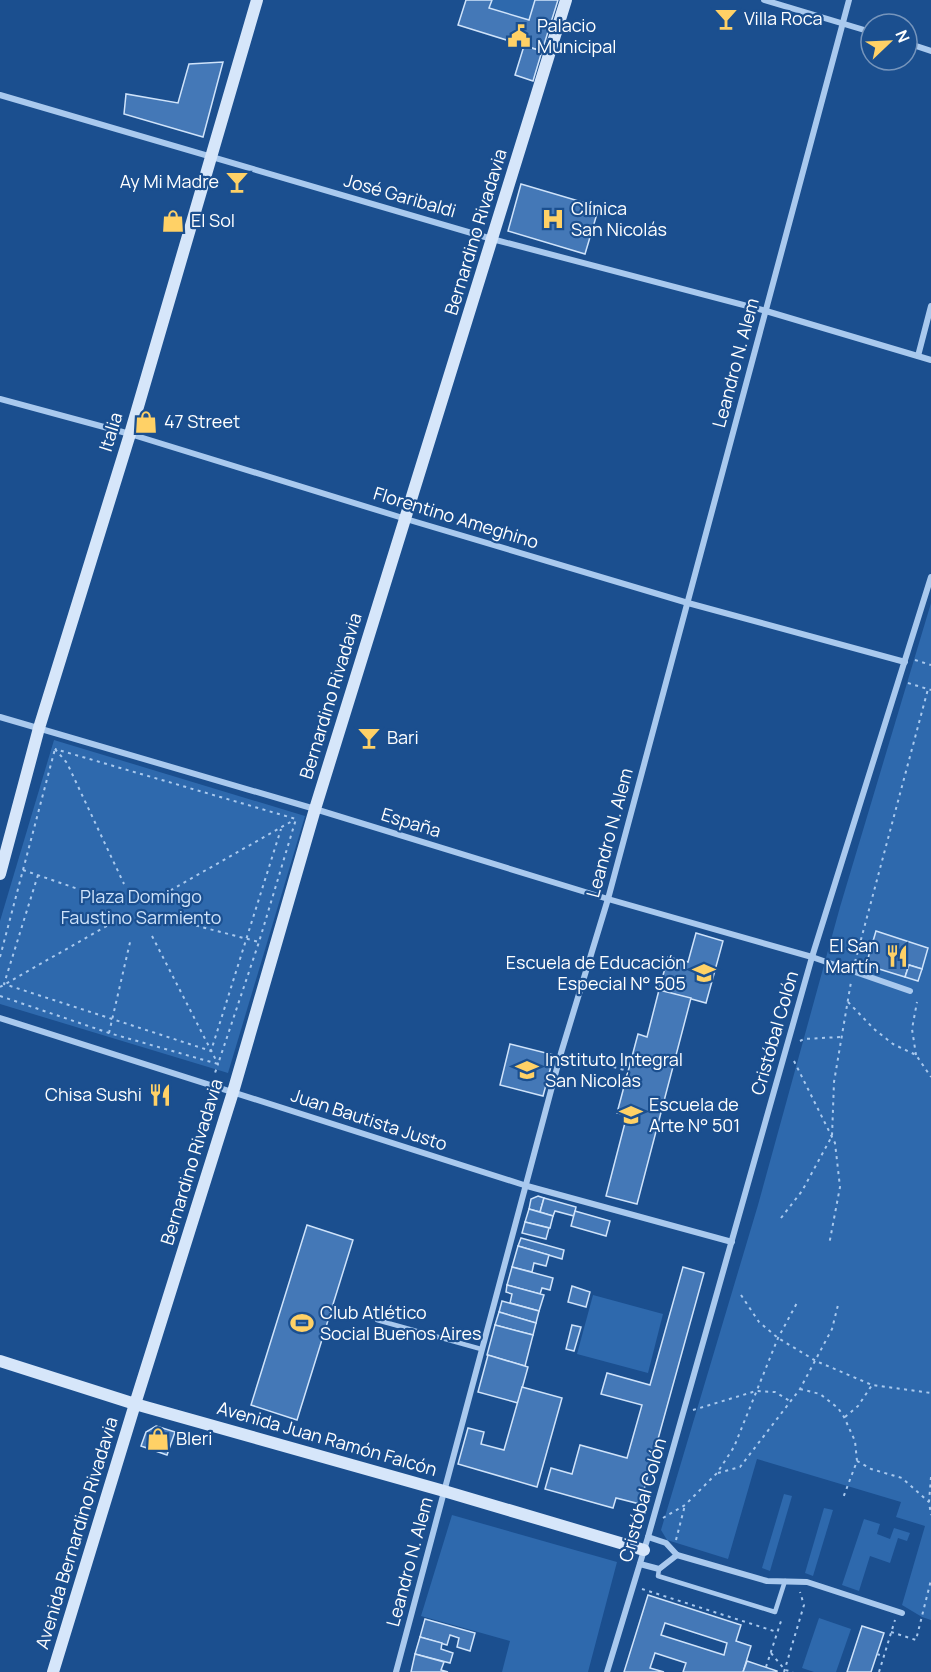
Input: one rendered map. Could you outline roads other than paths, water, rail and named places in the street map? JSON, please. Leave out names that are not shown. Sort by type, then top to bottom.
[{"type":"street","name":"Italia","points":[[0,874],[39,728],[130,434],[257,0]]},
{"type":"street","name":"Bernardino Rivadavia","points":[[135,1404],[233,1092],[315,809],[566,0]]},
{"type":"street","points":[[764,0],[859,28]]},
{"type":"street","name":"Leandro N. Alem","points":[[396,1672],[561,1053],[608,899],[849,0]]},
{"type":"street","name":"José Garibaldi","points":[[0,95],[492,239],[766,311],[931,360]]},
{"type":"street","points":[[918,356],[931,306]]},
{"type":"street","name":"Florentino Ameghino","points":[[0,399],[130,434],[688,603],[906,660]]},
{"type":"street","name":"Cristóbal Colón","points":[[608,1672],[812,957],[931,577]]},
{"type":"street","name":"España","points":[[0,717],[315,809],[608,899],[812,957],[910,991]]},
{"type":"street","name":"Juan Bautista Justo","points":[[0,1018],[527,1186],[732,1242]]},
{"type":"street","name":"Avenida Juan Ramón Falcón","points":[[0,1361],[135,1404],[444,1491],[646,1544]]},
{"type":"street","name":"Avenida Bernardino Rivadavia","points":[[53,1672],[135,1404]]},
{"type":"street","points":[[646,1544],[666,1542],[675,1553],[767,1581],[807,1582],[900,1612]]},
{"type":"street","points":[[640,1564],[659,1569],[675,1553]]},
{"type":"lane","points":[[378,1320],[482,1349]]},
{"type":"lane","points":[[659,1569],[658,1575],[775,1612],[785,1581]]},
{"type":"place","name":"Villa Roca","points":[[726,19]]},
{"type":"place","name":"Palacio Municipal","points":[[519,36]]},
{"type":"place","name":"Ay Mi Madre","points":[[237,182]]},
{"type":"place","name":"Clínica San Nicolás","points":[[553,219]]},
{"type":"place","name":"El Sol","points":[[173,221]]},
{"type":"place","name":"47 Street","points":[[146,422]]},
{"type":"place","name":"Bari","points":[[369,738]]},
{"type":"place","name":"El San Martín","points":[[897,956]]},
{"type":"place","name":"Escuela de Educación Especial N° 505","points":[[704,973]]},
{"type":"place","name":"Instituto Integral San Nicolás","points":[[527,1070]]},
{"type":"place","name":"Chisa Sushi","points":[[160,1095]]},
{"type":"place","name":"Escuela de Arte N° 501","points":[[631,1115]]},
{"type":"place","name":"Club Atlético Social Buenos Aires","points":[[302,1323]]},
{"type":"place","name":"Bleri","points":[[158,1439]]},
{"type":"park label","name":"Plaza Domingo Faustino Sarmiento","points":[[141,907]]}]
